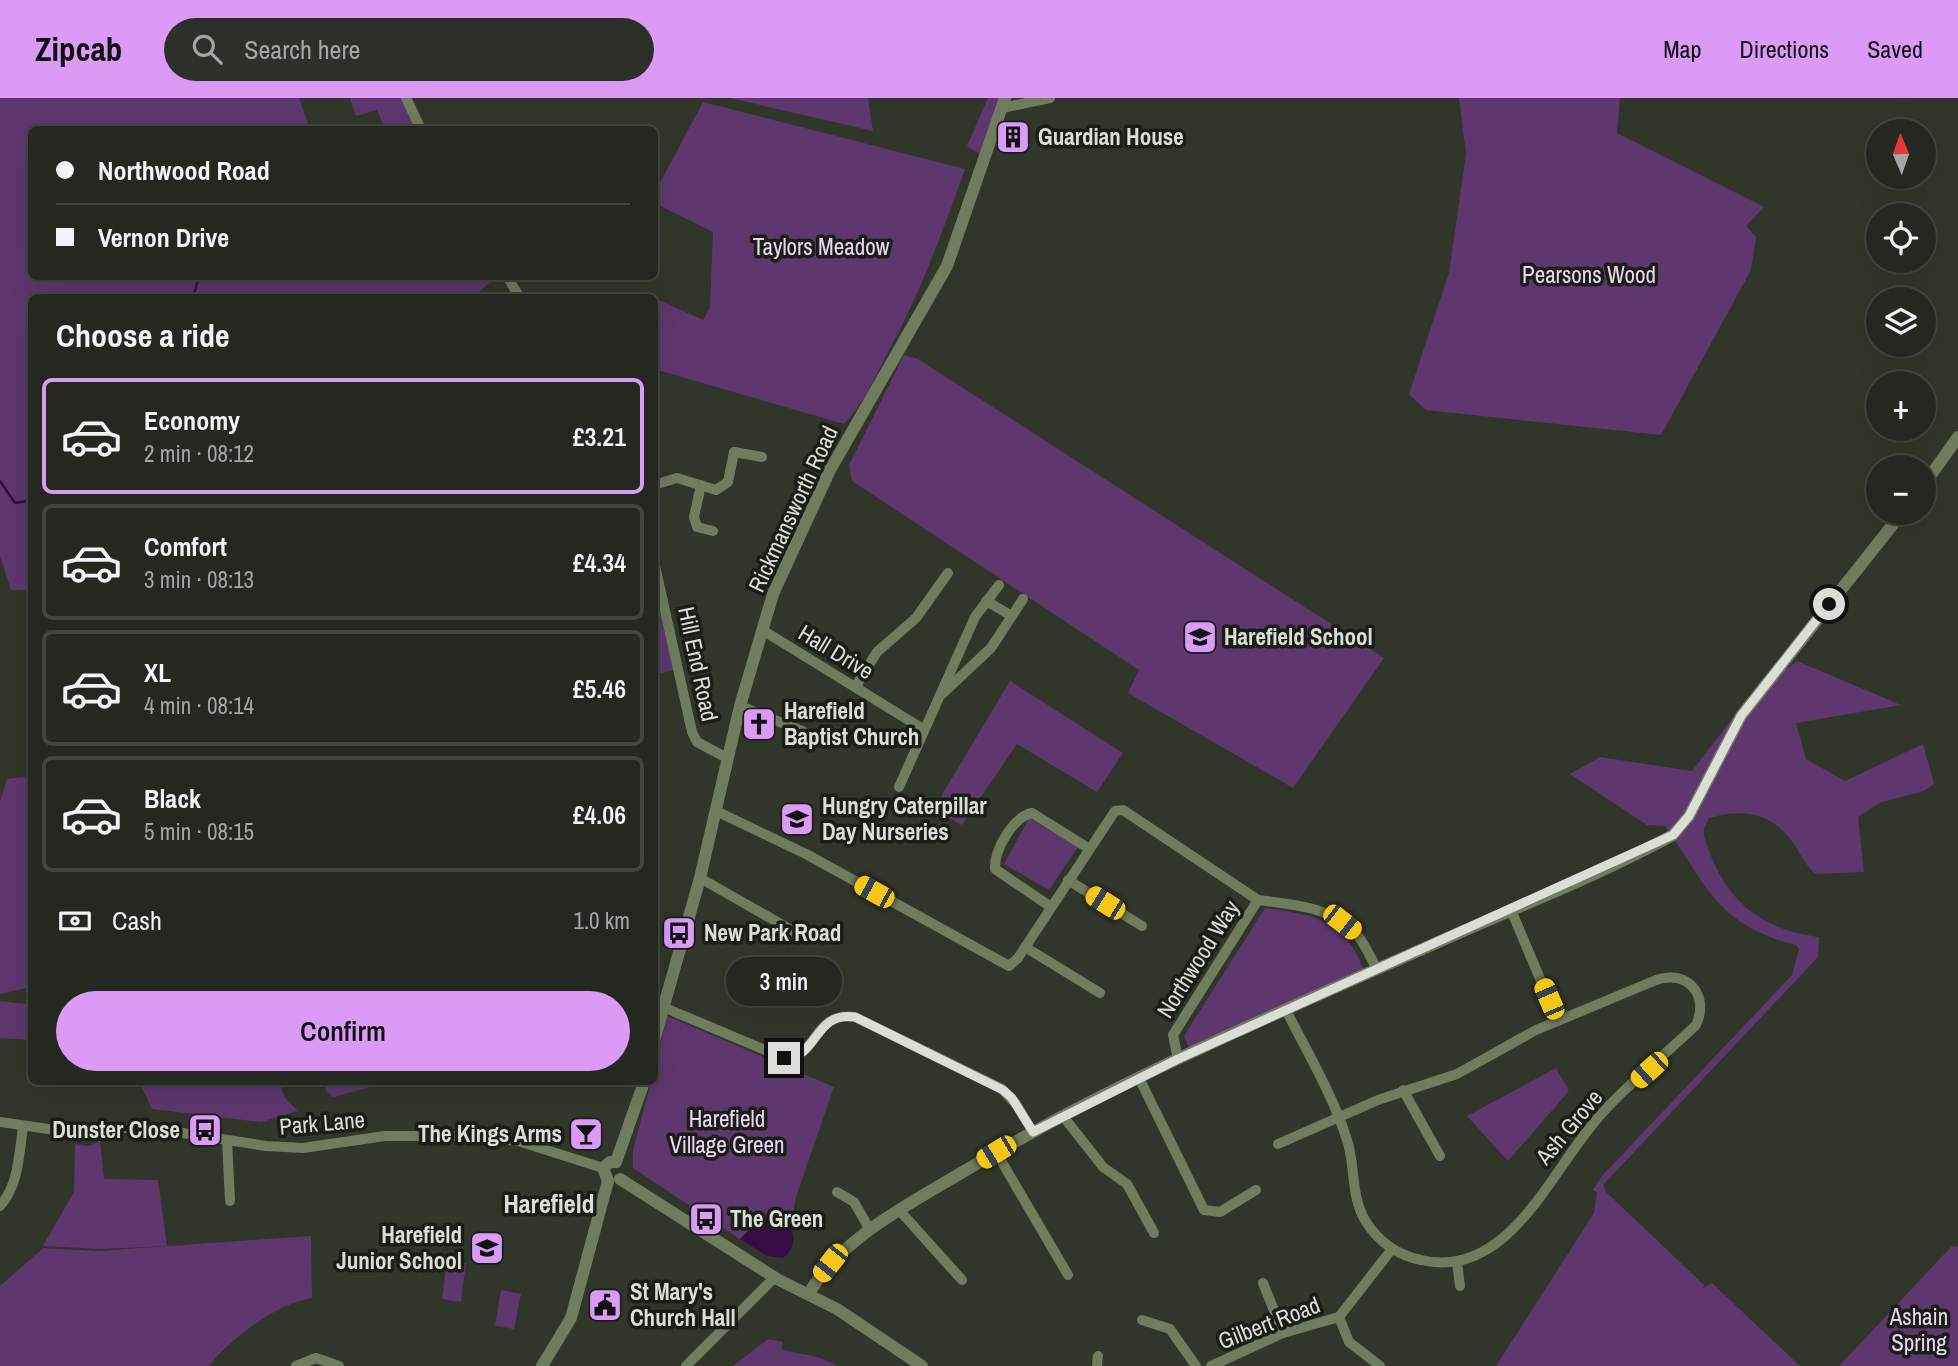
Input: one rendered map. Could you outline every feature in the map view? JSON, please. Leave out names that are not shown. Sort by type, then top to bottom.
[{"type":"street","points":[[406,98],[419,126]]},
{"type":"street","points":[[1003,103],[1050,98]]},
{"type":"street","name":"Rickmansworth Road","points":[[658,1026],[700,878],[740,706],[773,594],[830,470],[947,266],[1003,103]]},
{"type":"street","points":[[1936,468],[1958,437]]},
{"type":"street","points":[[658,484],[677,478],[716,490],[728,482],[734,452],[762,457]]},
{"type":"street","points":[[701,485],[694,517],[697,527],[713,531]]},
{"type":"street","points":[[809,1293],[830,1263],[870,1230],[996,1152],[1063,1116],[1178,1059],[1673,835],[1689,816],[1741,716],[1892,525]]},
{"type":"street","points":[[856,686],[877,652],[916,618],[948,573]]},
{"type":"street","name":"Hill End Road","points":[[658,579],[692,732],[697,742],[727,758]]},
{"type":"street","points":[[899,787],[975,617],[999,585]]},
{"type":"street","points":[[937,699],[991,648],[1023,599]]},
{"type":"street","points":[[986,601],[1012,616]]},
{"type":"street","name":"Hall Drive","points":[[764,631],[923,729]]},
{"type":"street","points":[[740,706],[802,731]]},
{"type":"street","points":[[716,811],[806,854],[1009,966],[1025,947],[1109,816],[1115,811],[1123,810],[1258,900]]},
{"type":"street","points":[[1051,906],[995,869],[994,859],[1018,819],[1032,813],[1088,848]]},
{"type":"street","points":[[700,878],[795,932]]},
{"type":"street","points":[[1068,880],[1142,926]]},
{"type":"street","name":"Northwood Way","points":[[1178,1059],[1173,1035],[1258,900],[1314,909],[1342,922],[1357,934],[1377,969]]},
{"type":"street","points":[[1511,910],[1558,1021]]},
{"type":"street","points":[[1025,947],[1100,993]]},
{"type":"street","name":"Ash Grove","points":[[1286,1010],[1338,1117],[1350,1151],[1357,1203],[1374,1233],[1392,1249],[1422,1261],[1457,1262],[1488,1251],[1503,1240],[1601,1115],[1696,1025],[1699,996],[1689,982],[1678,977],[1663,977],[1515,1040],[1457,1074],[1403,1090],[1338,1117]]},
{"type":"street","points":[[663,1007],[784,1058],[803,1052],[819,1029],[830,1021],[855,1017],[1003,1090],[1012,1098],[1033,1132]]},
{"type":"street","points":[[1139,1077],[1204,1210],[1220,1212],[1256,1190]]},
{"type":"street","points":[[542,1366],[570,1318],[610,1176],[623,1169],[616,1162],[643,1085]]},
{"type":"street","points":[[1403,1090],[1440,1156]]},
{"type":"street","points":[[1063,1116],[1103,1167],[1127,1184],[1154,1233]]},
{"type":"street","points":[[1278,1144],[1338,1117]]},
{"type":"street","name":"Park Lane","points":[[0,1122],[76,1133],[103,1128],[151,1128],[266,1146],[303,1148],[385,1136],[477,1136],[518,1140],[610,1176]]},
{"type":"street","points":[[0,1206],[16,1175],[23,1127]]},
{"type":"street","points":[[227,1140],[230,1201]]},
{"type":"street","points":[[996,1152],[1068,1275]]},
{"type":"street","points":[[610,1176],[775,1277],[809,1293],[918,1365]]},
{"type":"street","points":[[836,1192],[853,1202],[870,1230]]},
{"type":"street","points":[[900,1211],[962,1280]]},
{"type":"street","name":"Gilbert Road","points":[[1211,1366],[1283,1333],[1339,1317],[1392,1249]]},
{"type":"street","points":[[1457,1262],[1460,1286]]},
{"type":"street","points":[[686,1366],[775,1277]]},
{"type":"street","points":[[1263,1283],[1283,1333]]},
{"type":"street","points":[[1339,1317],[1349,1342],[1380,1366]]},
{"type":"street","points":[[1142,1320],[1170,1329],[1196,1366]]},
{"type":"street","points":[[296,1366],[316,1358],[339,1366]]},
{"type":"green space","points":[[0,98],[299,98],[309,126],[28,126],[28,280],[493,280],[477,294],[28,294],[28,590],[11,590],[0,556]]},
{"type":"green space","points":[[350,98],[412,98],[426,126],[384,126],[377,110],[356,116]]},
{"type":"green space","points":[[730,98],[868,98],[873,131]]},
{"type":"green space","points":[[988,98],[1012,98],[987,159],[967,146]]},
{"type":"green space","name":"Pearsons Wood","points":[[1459,98],[1620,98],[1617,133],[1764,207],[1746,226],[1756,237],[1751,270],[1661,435],[1426,410],[1409,394],[1449,273],[1466,154]]},
{"type":"green space","name":"Taylors Meadow","points":[[703,102],[965,169],[939,241],[909,311],[868,392],[844,424],[658,370],[658,300],[703,320],[710,307],[713,232],[658,205],[658,186]]},
{"type":"green space","points":[[904,355],[918,359],[1384,658],[1293,788],[1128,693],[1139,670],[852,481],[849,465]]},
{"type":"green space","points":[[658,604],[674,670],[658,674]]},
{"type":"green space","points":[[1797,661],[1901,705],[1796,723],[1806,759],[1845,781],[1923,744],[1934,784],[1924,791],[1879,803],[1858,817],[1864,872],[1816,874],[1779,827],[1758,816],[1735,813],[1709,818],[1704,836],[1721,876],[1732,892],[1745,906],[1777,926],[1819,937],[1818,957],[1603,1185],[1606,1192],[1704,1285],[1703,1288],[1712,1283],[1800,1366],[1496,1366],[1594,1213],[1597,1192],[1593,1190],[1602,1176],[1792,975],[1799,949],[1796,945],[1748,927],[1731,915],[1705,885],[1665,826],[1647,825],[1570,774],[1600,757],[1692,771],[1745,702]]},
{"type":"green space","points":[[1010,681],[1123,753],[1097,792],[1017,744],[962,825],[933,810]]},
{"type":"green space","points":[[28,776],[28,988],[0,994],[0,802],[7,779]]},
{"type":"green space","points":[[1029,818],[1078,847],[1049,890],[1004,864]]},
{"type":"green space","points":[[1265,908],[1314,917],[1327,923],[1348,941],[1365,973],[1190,1051],[1184,1036]]},
{"type":"green space","points":[[0,1001],[28,1005],[28,1040],[0,1038]]},
{"type":"green space","name":"Harefield Village Green","points":[[667,1016],[834,1087],[796,1197],[791,1223],[778,1214],[753,1226],[740,1239],[633,1168],[633,1150],[650,1085],[658,1085],[658,1054]]},
{"type":"green space","points":[[1556,1068],[1569,1091],[1508,1161],[1467,1116]]},
{"type":"green space","points":[[140,1085],[280,1085],[285,1098],[298,1111],[261,1122],[152,1109]]},
{"type":"green space","points":[[325,1085],[377,1085],[334,1097],[326,1091]]},
{"type":"green space","points":[[100,1141],[104,1179],[158,1180],[167,1246],[99,1249],[43,1246],[74,1192],[75,1144],[89,1146]]},
{"type":"green space","points":[[311,1236],[312,1298],[284,1307],[256,1323],[209,1366],[0,1366],[0,1286],[43,1248],[98,1251]]},
{"type":"green space","name":"Ashain Spring","points":[[1952,1246],[1958,1247],[1958,1366],[1839,1366]]},
{"type":"green space","points":[[447,1261],[466,1263],[461,1302],[442,1299]]},
{"type":"green space","points":[[501,1290],[521,1294],[514,1329],[495,1326]]},
{"type":"green space","points":[[768,1339],[783,1342],[781,1349],[815,1357],[837,1366],[733,1366]]},
{"type":"shaded area","points":[[778,1213],[788,1223],[793,1234],[792,1247],[783,1258],[767,1256],[740,1239],[753,1226]]},
{"type":"waterway","points":[[194,294],[198,280]]},
{"type":"waterway","points":[[0,481],[15,503],[28,501]]},
{"type":"place","name":"Guardian House","points":[[1013,137]]},
{"type":"place","name":"Harefield School","points":[[1200,637]]},
{"type":"place","name":"Harefield Baptist Church","points":[[759,724]]},
{"type":"place","name":"Hungry Caterpillar Day Nurseries","points":[[797,819]]},
{"type":"place","name":"New Park Road","points":[[679,933]]},
{"type":"place","name":"Dunster Close","points":[[205,1130]]},
{"type":"place","name":"The Kings Arms","points":[[586,1134]]},
{"type":"place","name":"The Green","points":[[706,1219]]},
{"type":"place","name":"Harefield Junior School","points":[[487,1248]]},
{"type":"place","name":"St Mary's Church Hall","points":[[605,1305]]},
{"type":"district","name":"Harefield","points":[[549,1204]]},
{"type":"route","points":[[784,1058],[791,1058],[803,1052],[819,1029],[830,1021],[841,1017],[855,1017],[1003,1090],[1012,1098],[1033,1132],[1178,1059],[1673,835],[1689,816],[1741,716],[1829,604]]}]
